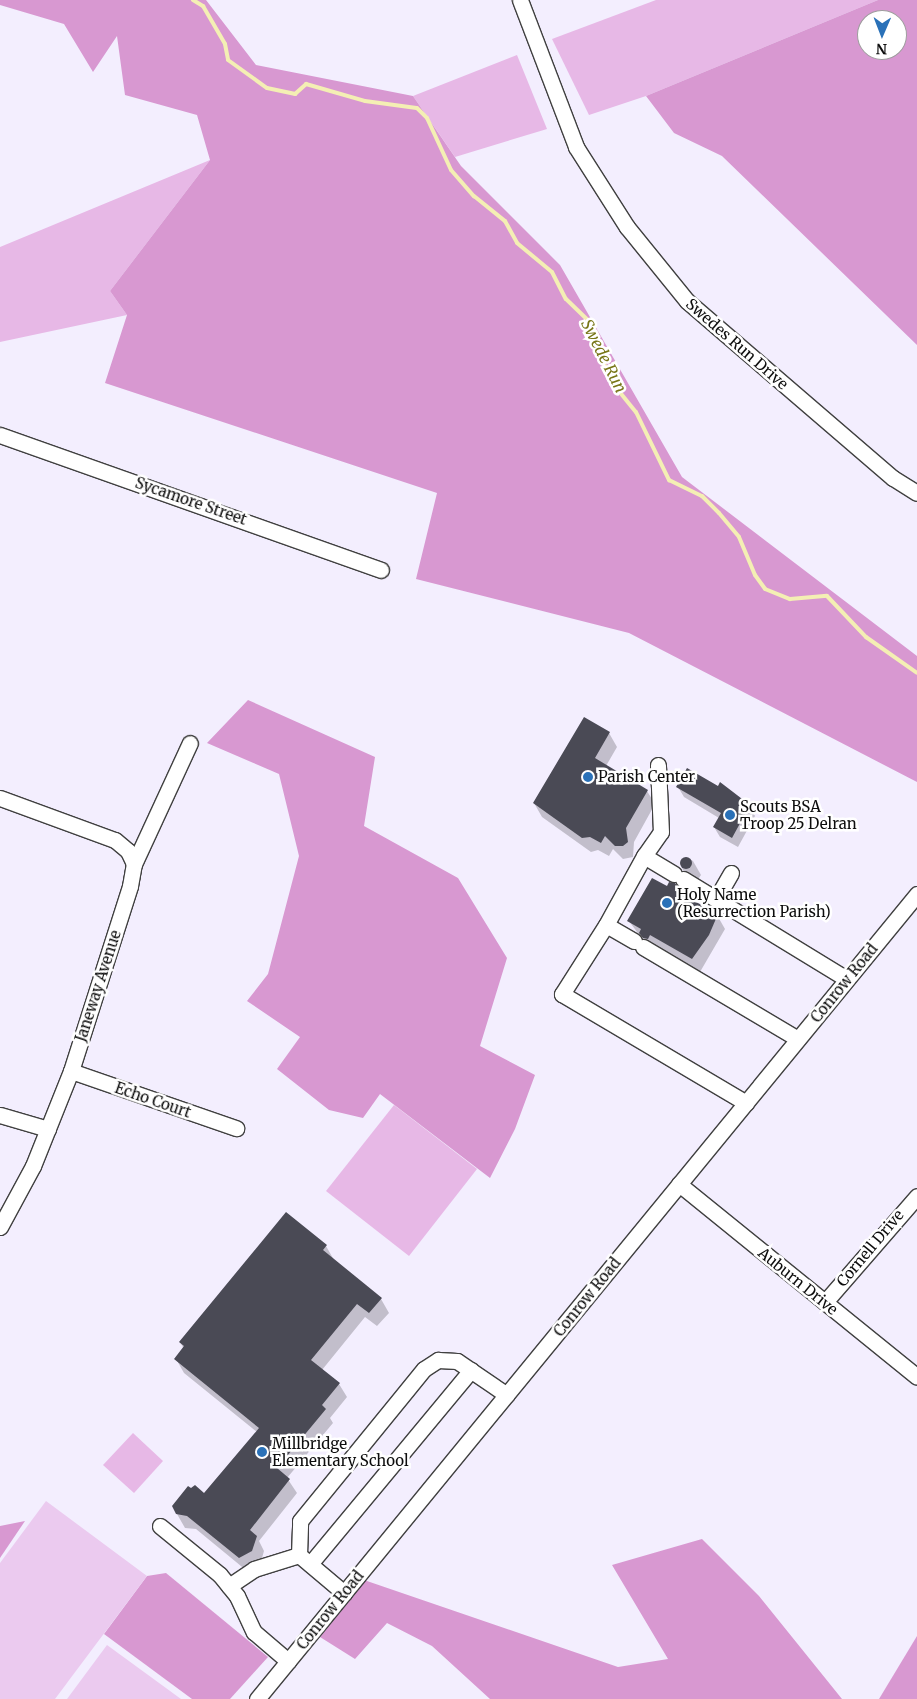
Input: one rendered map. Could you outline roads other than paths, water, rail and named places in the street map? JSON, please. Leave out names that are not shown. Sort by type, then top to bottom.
[{"type":"street","name":"Swedes Run Drive","points":[[520,0],[576,148],[627,227],[681,294],[893,478],[917,493]]},
{"type":"street","name":"Sycamore Street","points":[[0,435],[381,570]]},
{"type":"street","name":"Janeway Avenue","points":[[0,1227],[26,1180],[71,1071],[130,886],[134,864],[190,743]]},
{"type":"street","points":[[658,765],[661,832],[644,856],[606,925],[562,994],[746,1103]]},
{"type":"street","points":[[0,798],[115,840],[128,851],[134,864]]},
{"type":"street","points":[[644,856],[847,979]]},
{"type":"street","points":[[716,900],[731,873]]},
{"type":"street","name":"Conrow Road","points":[[257,1699],[917,894]]},
{"type":"street","points":[[606,925],[798,1039]]},
{"type":"street","name":"Echo Court","points":[[71,1071],[236,1128]]},
{"type":"street","points":[[0,1116],[48,1129]]},
{"type":"street","name":"Auburn Drive","points":[[680,1184],[917,1377]]},
{"type":"street","name":"Cornell Drive","points":[[825,1302],[917,1196]]},
{"type":"street","points":[[344,1593],[304,1559],[300,1521],[424,1369],[438,1360],[457,1361],[507,1395]]},
{"type":"street","points":[[229,1586],[254,1569],[304,1559],[471,1370]]},
{"type":"street","points":[[160,1526],[220,1575],[229,1586],[254,1632],[288,1661]]},
{"type":"waterway","name":"Swede Run","points":[[193,0],[203,6],[225,44],[228,60],[267,88],[295,94],[306,84],[365,101],[417,108],[427,118],[451,170],[474,196],[505,221],[517,243],[552,272],[566,299],[589,321],[604,364],[618,390],[636,412],[669,480],[702,496],[719,513],[739,537],[755,575],[765,589],[790,599],[827,596],[866,637],[917,673]]},
{"type":"place","name":"Parish Center","points":[[588,777]]},
{"type":"place","name":"Scouts BSA Troop 25 Delran","points":[[730,815]]},
{"type":"place","name":"Holy Name (Resurrection Parish)","points":[[667,903]]},
{"type":"place","name":"Millbridge Elementary School","points":[[262,1452]]}]
